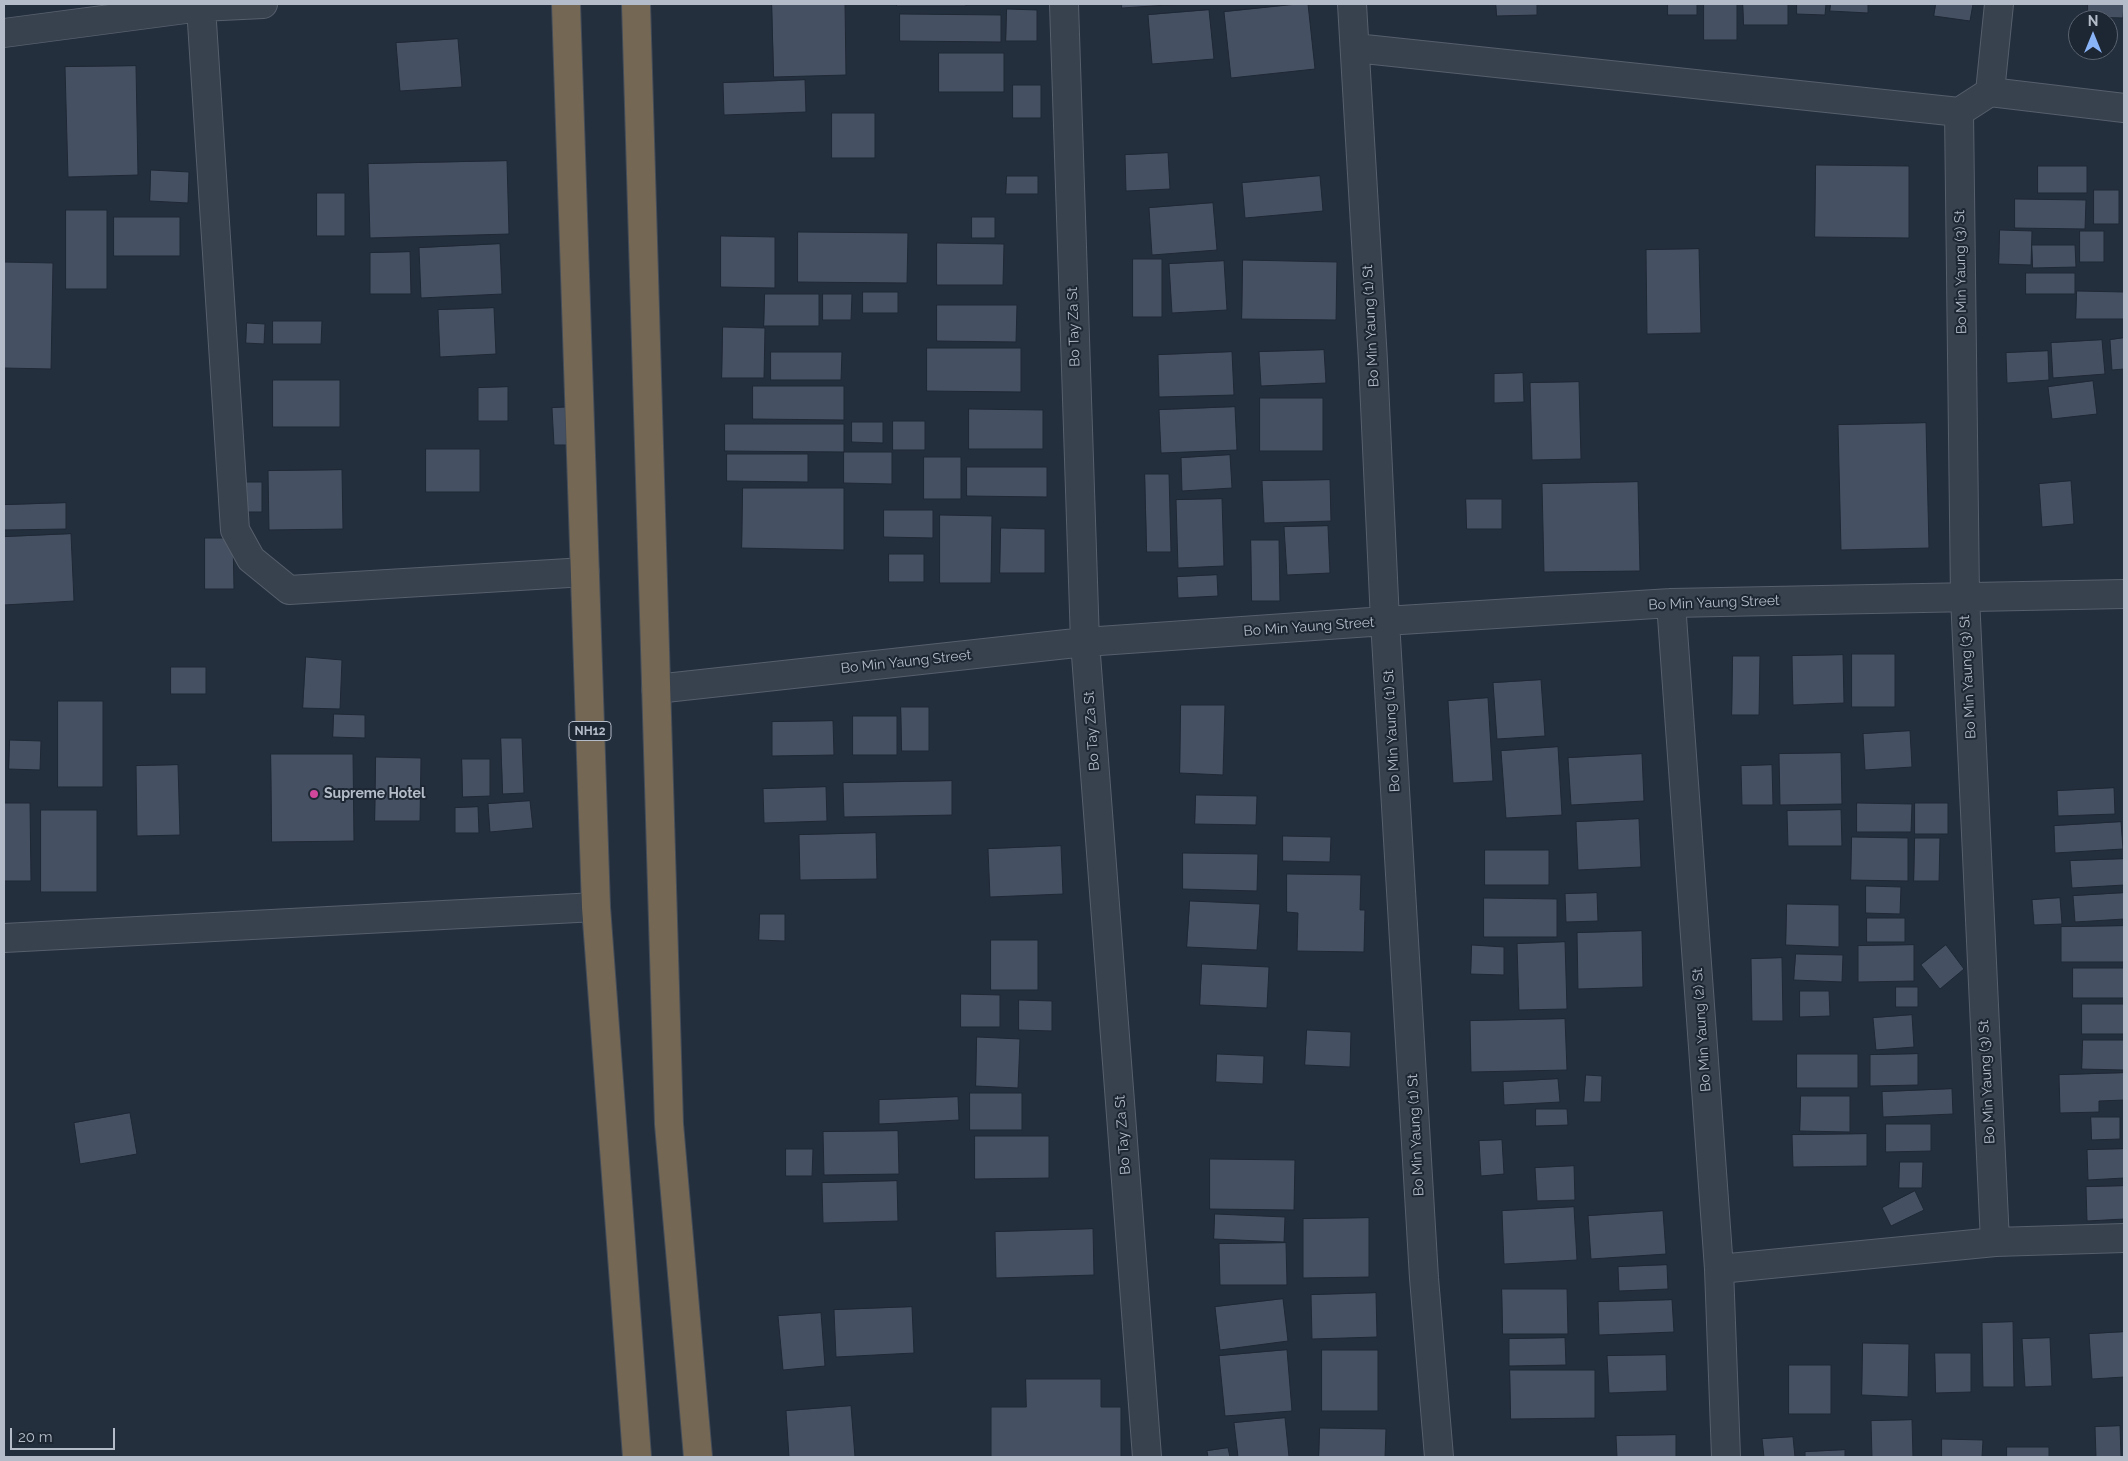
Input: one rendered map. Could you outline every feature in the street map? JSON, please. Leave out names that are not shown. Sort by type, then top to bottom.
[{"type":"highway","name":"NH12","points":[[566,4],[596,907],[636,1457]]},
{"type":"highway","points":[[636,4],[669,1124],[698,1457]]},
{"type":"street","points":[[4,34],[201,7],[263,4]]},
{"type":"street","name":"Bo Tay Za St","points":[[1064,4],[1085,642],[1147,1457]]},
{"type":"street","name":"Bo Min Yaung (1) St","points":[[1352,4],[1373,361],[1385,621],[1424,1278],[1439,1457]]},
{"type":"street","points":[[1990,92],[1999,4]]},
{"type":"street","points":[[201,7],[235,530],[251,559],[288,590],[585,572]]},
{"type":"street","points":[[1355,48],[1959,112],[1990,92],[2124,108]]},
{"type":"street","name":"Bo Min Yaung (3) St","points":[[1959,112],[1965,597],[1995,1242]]},
{"type":"street","name":"Bo Min Yaung Street","points":[[656,689],[1085,642],[1385,621],[1671,603],[2124,594]]},
{"type":"street","name":"Bo Min Yaung (2) St","points":[[1671,603],[1719,1269],[1726,1457]]},
{"type":"street","points":[[4,938],[596,907]]},
{"type":"street","points":[[1719,1269],[1995,1242],[2124,1238]]},
{"type":"building","points":[[772,4],[845,4],[846,75],[774,77]]},
{"type":"building","points":[[897,4],[966,4],[966,6],[897,6]]},
{"type":"building","points":[[1122,4],[1183,4],[1122,8]]},
{"type":"building","points":[[1308,4],[1315,69],[1231,78],[1224,12]]},
{"type":"building","points":[[1496,4],[1537,4],[1537,15],[1497,16]]},
{"type":"building","points":[[1668,4],[1697,4],[1697,15],[1668,15]]},
{"type":"building","points":[[1704,4],[1737,4],[1737,40],[1704,40]]},
{"type":"building","points":[[1743,4],[1788,4],[1788,25],[1744,25]]},
{"type":"building","points":[[1797,4],[1826,4],[1825,15],[1797,14]]},
{"type":"building","points":[[1831,4],[1868,4],[1868,13],[1830,11]]},
{"type":"building","points":[[1936,4],[1973,4],[1970,21],[1934,16]]},
{"type":"building","points":[[2088,4],[2124,4],[2123,18],[2118,18],[2118,10],[2088,10]]},
{"type":"building","points":[[1007,9],[1037,10],[1037,41],[1006,41]]},
{"type":"building","points":[[1209,10],[1214,59],[1152,64],[1148,15]]},
{"type":"building","points":[[900,14],[1001,15],[1001,42],[900,41]]},
{"type":"building","points":[[458,39],[462,87],[400,91],[396,43]]},
{"type":"building","points":[[939,53],[1004,53],[1004,92],[939,92]]},
{"type":"building","points":[[136,66],[138,175],[68,177],[65,67]]},
{"type":"building","points":[[805,80],[806,112],[724,115],[723,83]]},
{"type":"building","points":[[1013,85],[1041,85],[1041,118],[1013,118]]},
{"type":"building","points":[[832,113],[875,113],[875,158],[832,158]]},
{"type":"building","points":[[1168,153],[1170,189],[1126,191],[1125,155]]},
{"type":"building","points":[[507,161],[509,234],[370,238],[368,164]]},
{"type":"building","points":[[1816,165],[1909,166],[1909,238],[1815,237]]},
{"type":"building","points":[[2038,166],[2087,166],[2087,193],[2038,193]]},
{"type":"building","points":[[151,170],[189,172],[188,203],[150,201]]},
{"type":"building","points":[[1007,176],[1038,176],[1038,194],[1006,194]]},
{"type":"building","points":[[1320,176],[1323,211],[1245,218],[1242,183]]},
{"type":"building","points":[[2094,190],[2119,190],[2119,224],[2094,224]]},
{"type":"building","points":[[317,193],[345,193],[345,236],[317,236]]},
{"type":"building","points":[[2015,199],[2086,200],[2085,229],[2015,228]]},
{"type":"building","points":[[1213,203],[1217,250],[1152,255],[1149,208]]},
{"type":"building","points":[[66,210],[107,210],[107,289],[66,289]]},
{"type":"building","points":[[114,217],[180,217],[180,256],[114,256]]},
{"type":"building","points":[[972,217],[995,217],[995,238],[972,238]]},
{"type":"building","points":[[2000,230],[2032,231],[2031,265],[1999,264]]},
{"type":"building","points":[[2080,231],[2104,231],[2104,262],[2080,262]]},
{"type":"building","points":[[798,232],[908,233],[907,283],[798,282]]},
{"type":"building","points":[[721,236],[775,237],[775,288],[721,287]]},
{"type":"building","points":[[937,243],[1004,244],[1003,285],[937,285]]},
{"type":"building","points":[[500,244],[502,294],[421,298],[419,248]]},
{"type":"building","points":[[2032,245],[2075,245],[2076,267],[2033,268]]},
{"type":"building","points":[[1699,249],[1701,333],[1647,334],[1646,250]]},
{"type":"building","points":[[410,252],[411,294],[370,294],[370,253]]},
{"type":"building","points":[[1133,259],[1162,259],[1162,317],[1133,317]]},
{"type":"building","points":[[1243,260],[1337,262],[1336,320],[1242,319]]},
{"type":"building","points":[[1224,261],[1227,310],[1172,313],[1169,264]]},
{"type":"building","points":[[4,262],[53,263],[51,369],[4,368]]},
{"type":"building","points":[[2026,273],[2075,273],[2075,294],[2026,294]]},
{"type":"building","points":[[2077,291],[2124,292],[2124,319],[2076,319]]},
{"type":"building","points":[[863,292],[898,292],[898,313],[863,313]]},
{"type":"building","points":[[765,294],[819,294],[819,326],[764,326]]},
{"type":"building","points":[[823,294],[852,294],[851,320],[823,320]]},
{"type":"building","points":[[937,305],[1017,305],[1016,342],[937,341]]},
{"type":"building","points":[[494,308],[496,354],[440,357],[438,310]]},
{"type":"building","points":[[273,321],[322,321],[321,344],[273,344]]},
{"type":"building","points":[[247,323],[265,324],[264,344],[246,343]]},
{"type":"building","points":[[723,327],[765,328],[764,378],[722,378]]},
{"type":"building","points":[[2124,338],[2124,369],[2112,370],[2110,340]]},
{"type":"building","points":[[2102,340],[2105,374],[2053,378],[2051,343]]},
{"type":"building","points":[[927,348],[1021,348],[1021,392],[927,391]]},
{"type":"building","points":[[1324,350],[1326,383],[1261,386],[1259,352]]},
{"type":"building","points":[[2048,351],[2049,380],[2007,383],[2006,353]]},
{"type":"building","points":[[771,352],[842,352],[841,380],[771,380]]},
{"type":"building","points":[[1232,352],[1234,395],[1159,397],[1158,355]]},
{"type":"building","points":[[1523,373],[1524,402],[1494,403],[1494,374]]},
{"type":"building","points":[[273,380],[340,380],[340,427],[273,427]]},
{"type":"building","points":[[2093,381],[2097,414],[2052,419],[2048,387]]},
{"type":"building","points":[[1579,382],[1581,459],[1532,460],[1530,383]]},
{"type":"building","points":[[753,386],[844,386],[844,420],[753,419]]},
{"type":"building","points":[[508,387],[508,421],[478,421],[478,388]]},
{"type":"building","points":[[1260,398],[1323,398],[1323,451],[1260,451]]},
{"type":"building","points":[[571,407],[572,445],[554,445],[552,408]]},
{"type":"building","points":[[1235,407],[1237,450],[1161,453],[1159,410]]},
{"type":"building","points":[[969,409],[1043,410],[1043,449],[969,449]]},
{"type":"building","points":[[893,421],[925,421],[925,450],[893,450]]},
{"type":"building","points":[[852,422],[883,422],[883,443],[852,442]]},
{"type":"building","points":[[1926,423],[1929,548],[1841,550],[1838,425]]},
{"type":"building","points":[[725,424],[844,424],[844,452],[725,451]]},
{"type":"building","points":[[426,449],[480,449],[480,492],[426,492]]},
{"type":"building","points":[[844,452],[892,452],[892,484],[844,483]]},
{"type":"building","points":[[727,454],[808,454],[808,482],[727,481]]},
{"type":"building","points":[[1230,455],[1232,488],[1182,491],[1181,458]]},
{"type":"building","points":[[924,457],[961,457],[961,499],[924,499]]},
{"type":"building","points":[[967,467],[1047,467],[1047,497],[967,496]]},
{"type":"building","points":[[342,470],[343,529],[269,530],[268,471]]},
{"type":"building","points":[[1145,474],[1169,474],[1171,552],[1147,552]]},
{"type":"building","points":[[1330,480],[1331,521],[1264,523],[1262,481]]},
{"type":"building","points":[[2071,481],[2074,524],[2042,527],[2039,484]]},
{"type":"building","points":[[244,482],[262,482],[262,512],[244,512]]},
{"type":"building","points":[[1638,482],[1640,571],[1544,572],[1542,484]]},
{"type":"building","points":[[743,488],[844,488],[844,550],[742,548]]},
{"type":"building","points":[[1222,499],[1224,566],[1178,568],[1176,500]]},
{"type":"building","points":[[1466,499],[1502,499],[1502,529],[1467,529]]},
{"type":"building","points":[[66,503],[66,529],[4,530],[4,505]]},
{"type":"building","points":[[884,510],[933,510],[933,538],[884,537]]},
{"type":"building","points":[[940,515],[992,516],[991,583],[940,583]]},
{"type":"building","points":[[1328,526],[1330,573],[1287,575],[1284,527]]},
{"type":"building","points":[[1001,528],[1045,529],[1045,573],[1000,573]]},
{"type":"building","points":[[71,534],[74,601],[4,605],[4,537]]},
{"type":"building","points":[[205,538],[233,538],[234,589],[205,589]]},
{"type":"building","points":[[1251,540],[1279,540],[1280,601],[1252,601]]},
{"type":"building","points":[[889,554],[924,554],[924,582],[889,582]]},
{"type":"building","points":[[1217,575],[1218,596],[1178,598],[1177,577]]},
{"type":"building","points":[[1852,654],[1895,654],[1895,707],[1852,707]]},
{"type":"building","points":[[1843,655],[1844,703],[1793,705],[1792,656]]},
{"type":"building","points":[[1733,656],[1760,656],[1759,715],[1732,715]]},
{"type":"building","points":[[306,657],[342,660],[340,709],[303,708]]},
{"type":"building","points":[[171,667],[206,667],[206,694],[171,694]]},
{"type":"building","points":[[1541,680],[1545,736],[1497,739],[1493,683]]},
{"type":"building","points":[[1488,698],[1493,781],[1453,783],[1448,701]]},
{"type":"building","points":[[58,701],[103,701],[103,787],[58,787]]},
{"type":"building","points":[[1181,705],[1225,705],[1223,775],[1180,773]]},
{"type":"building","points":[[901,707],[929,707],[929,751],[902,751]]},
{"type":"building","points":[[334,714],[365,715],[365,738],[333,737]]},
{"type":"building","points":[[853,716],[897,716],[897,755],[853,755]]},
{"type":"building","points":[[833,721],[834,755],[772,756],[772,722]]},
{"type":"building","points":[[1910,731],[1912,767],[1865,770],[1863,734]]},
{"type":"building","points":[[501,738],[522,738],[524,793],[503,794]]},
{"type":"building","points":[[10,740],[41,741],[40,770],[9,769]]},
{"type":"building","points":[[1558,747],[1562,815],[1506,818],[1501,751]]},
{"type":"building","points":[[1841,753],[1842,804],[1780,805],[1779,754]]},
{"type":"building","points":[[271,754],[353,754],[354,841],[272,842]]},
{"type":"building","points":[[1642,754],[1644,801],[1571,805],[1568,758]]},
{"type":"building","points":[[376,757],[421,758],[420,821],[375,821]]},
{"type":"building","points":[[462,759],[490,759],[490,796],[463,797]]},
{"type":"building","points":[[178,765],[180,835],[137,836],[136,766]]},
{"type":"building","points":[[1772,765],[1773,805],[1742,805],[1741,766]]},
{"type":"building","points":[[952,781],[952,815],[844,817],[843,783]]},
{"type":"building","points":[[826,787],[827,821],[764,823],[763,789]]},
{"type":"building","points":[[2114,788],[2115,814],[2058,816],[2057,791]]},
{"type":"building","points":[[1196,795],[1257,796],[1256,825],[1195,824]]},
{"type":"building","points":[[530,801],[533,828],[490,832],[488,804]]},
{"type":"building","points":[[4,803],[30,803],[31,881],[4,881]]},
{"type":"building","points":[[1857,803],[1912,804],[1911,832],[1857,832]]},
{"type":"building","points":[[1915,803],[1948,803],[1948,834],[1915,834]]},
{"type":"building","points":[[478,807],[479,833],[455,833],[455,808]]},
{"type":"building","points":[[41,810],[97,810],[97,892],[41,892]]},
{"type":"building","points":[[1841,810],[1842,846],[1788,846],[1787,811]]},
{"type":"building","points":[[1639,819],[1641,867],[1578,870],[1576,822]]},
{"type":"building","points":[[2121,822],[2123,849],[2055,853],[2054,826]]},
{"type":"building","points":[[876,833],[877,879],[800,880],[799,835]]},
{"type":"building","points":[[1283,836],[1331,837],[1330,862],[1283,861]]},
{"type":"building","points":[[1852,837],[1908,838],[1908,881],[1851,880]]},
{"type":"building","points":[[1915,838],[1940,838],[1939,881],[1914,881]]},
{"type":"building","points":[[1061,846],[1063,894],[990,897],[988,849]]},
{"type":"building","points":[[1485,850],[1549,850],[1549,885],[1485,885]]},
{"type":"building","points":[[1183,853],[1258,854],[1257,891],[1183,889]]},
{"type":"building","points":[[2124,859],[2124,885],[2072,888],[2070,861]]},
{"type":"building","points":[[1287,874],[1361,875],[1360,910],[1365,910],[1364,952],[1297,951],[1298,913],[1287,912]]},
{"type":"building","points":[[1866,886],[1901,887],[1900,914],[1866,913]]},
{"type":"building","points":[[1597,893],[1598,921],[1566,922],[1565,894]]},
{"type":"building","points":[[2124,893],[2124,919],[2075,922],[2073,896]]},
{"type":"building","points":[[1484,898],[1557,899],[1557,937],[1484,937]]},
{"type":"building","points":[[2060,898],[2062,924],[2034,925],[2032,900]]},
{"type":"building","points":[[1190,901],[1260,904],[1257,950],[1187,947]]},
{"type":"building","points":[[1787,904],[1839,905],[1839,947],[1786,945]]},
{"type":"building","points":[[760,914],[785,914],[785,941],[759,940]]},
{"type":"building","points":[[1867,918],[1905,918],[1905,942],[1867,942]]},
{"type":"building","points":[[2124,926],[2124,962],[2061,962],[2061,927]]},
{"type":"building","points":[[1642,931],[1643,987],[1578,989],[1577,933]]},
{"type":"building","points":[[991,940],[1038,940],[1038,990],[991,990]]},
{"type":"building","points":[[1565,942],[1567,1009],[1519,1010],[1517,944]]},
{"type":"building","points":[[1472,945],[1504,947],[1504,975],[1471,974]]},
{"type":"building","points":[[1914,945],[1914,981],[1858,982],[1858,946]]},
{"type":"building","points":[[1946,945],[1964,969],[1940,989],[1921,965]]},
{"type":"building","points":[[1796,954],[1843,955],[1842,982],[1794,980]]},
{"type":"building","points":[[1782,958],[1783,1021],[1752,1021],[1751,959]]},
{"type":"building","points":[[1202,964],[1269,967],[1267,1008],[1200,1005]]},
{"type":"building","points":[[2073,968],[2124,968],[2124,998],[2073,998]]},
{"type":"building","points":[[1896,987],[1918,987],[1918,1007],[1896,1007]]},
{"type":"building","points":[[1800,991],[1829,991],[1830,1016],[1800,1017]]},
{"type":"building","points":[[961,994],[1000,995],[1000,1027],[961,1027]]},
{"type":"building","points":[[1019,1000],[1052,1001],[1052,1031],[1019,1030]]},
{"type":"building","points":[[2082,1004],[2124,1004],[2124,1034],[2082,1034]]},
{"type":"building","points":[[1912,1015],[1914,1047],[1876,1050],[1873,1018]]},
{"type":"building","points":[[1565,1019],[1567,1070],[1471,1072],[1470,1021]]},
{"type":"building","points":[[1307,1030],[1351,1032],[1350,1067],[1305,1065]]},
{"type":"building","points":[[977,1037],[1020,1039],[1018,1088],[976,1086]]},
{"type":"building","points":[[2083,1040],[2124,1040],[2124,1070],[2082,1069]]},
{"type":"building","points":[[1217,1054],[1264,1056],[1263,1084],[1216,1082]]},
{"type":"building","points":[[1797,1054],[1858,1054],[1858,1088],[1797,1088]]},
{"type":"building","points":[[1918,1054],[1918,1085],[1870,1086],[1870,1055]]},
{"type":"building","points":[[2124,1073],[2124,1100],[2099,1101],[2099,1112],[2060,1113],[2059,1075]]},
{"type":"building","points":[[1586,1075],[1602,1076],[1601,1102],[1584,1102]]},
{"type":"building","points":[[1558,1079],[1560,1102],[1504,1105],[1503,1082]]},
{"type":"building","points":[[1952,1089],[1953,1114],[1883,1117],[1882,1092]]},
{"type":"building","points":[[970,1093],[1022,1093],[1022,1130],[970,1130]]},
{"type":"building","points":[[1801,1096],[1850,1096],[1850,1132],[1800,1131]]},
{"type":"building","points":[[958,1097],[959,1120],[879,1124],[879,1100]]},
{"type":"building","points":[[1536,1109],[1567,1109],[1568,1125],[1536,1126]]},
{"type":"building","points":[[130,1113],[137,1154],[80,1164],[74,1123]]},
{"type":"building","points":[[2091,1117],[2120,1117],[2120,1139],[2092,1140]]},
{"type":"building","points":[[1886,1124],[1931,1124],[1931,1151],[1886,1152]]},
{"type":"building","points":[[898,1131],[899,1174],[824,1175],[823,1132]]},
{"type":"building","points":[[1867,1134],[1867,1166],[1793,1167],[1792,1135]]},
{"type":"building","points":[[975,1136],[1049,1136],[1049,1178],[975,1179]]},
{"type":"building","points":[[1502,1140],[1504,1174],[1481,1176],[1479,1141]]},
{"type":"building","points":[[786,1149],[813,1149],[812,1176],[786,1176]]},
{"type":"building","points":[[2124,1149],[2124,1178],[2088,1180],[2087,1150]]},
{"type":"building","points":[[1210,1159],[1295,1160],[1294,1210],[1210,1209]]},
{"type":"building","points":[[1900,1162],[1923,1162],[1922,1188],[1899,1188]]},
{"type":"building","points":[[1574,1166],[1575,1200],[1537,1201],[1535,1168]]},
{"type":"building","points":[[897,1181],[898,1221],[823,1223],[822,1183]]},
{"type":"building","points":[[2124,1186],[2124,1219],[2087,1221],[2086,1187]]},
{"type":"building","points":[[1915,1191],[1924,1210],[1891,1226],[1882,1208]]},
{"type":"building","points":[[1574,1207],[1577,1260],[1504,1264],[1502,1211]]},
{"type":"building","points":[[1663,1211],[1666,1254],[1591,1259],[1588,1216]]},
{"type":"building","points":[[1215,1214],[1285,1217],[1284,1242],[1214,1239]]},
{"type":"building","points":[[1369,1218],[1369,1277],[1303,1278],[1303,1219]]},
{"type":"building","points":[[1093,1229],[1094,1275],[996,1278],[995,1232]]},
{"type":"building","points":[[1286,1243],[1287,1285],[1220,1285],[1219,1244]]},
{"type":"building","points":[[1667,1265],[1668,1289],[1619,1291],[1618,1267]]},
{"type":"building","points":[[1502,1289],[1567,1289],[1568,1334],[1503,1334]]},
{"type":"building","points":[[1376,1293],[1377,1337],[1312,1339],[1311,1295]]},
{"type":"building","points":[[1283,1299],[1288,1341],[1220,1350],[1215,1307]]},
{"type":"building","points":[[1672,1300],[1674,1332],[1599,1335],[1598,1302]]},
{"type":"building","points":[[912,1307],[914,1353],[836,1357],[834,1310]]},
{"type":"building","points":[[821,1313],[825,1366],[783,1370],[778,1316]]},
{"type":"building","points":[[2013,1322],[2014,1387],[1983,1387],[1982,1323]]},
{"type":"building","points":[[2124,1332],[2124,1377],[2092,1379],[2089,1334]]},
{"type":"building","points":[[1565,1338],[1566,1365],[1509,1366],[1509,1339]]},
{"type":"building","points":[[2050,1338],[2052,1386],[2025,1387],[2022,1339]]},
{"type":"building","points":[[1863,1343],[1909,1344],[1908,1397],[1862,1395]]},
{"type":"building","points":[[1287,1350],[1292,1411],[1225,1416],[1219,1356]]},
{"type":"building","points":[[1322,1350],[1378,1350],[1378,1411],[1322,1411]]},
{"type":"building","points":[[1935,1353],[1971,1353],[1971,1392],[1936,1393]]},
{"type":"building","points":[[1666,1355],[1667,1391],[1609,1393],[1607,1356]]},
{"type":"building","points":[[1789,1365],[1831,1365],[1831,1414],[1789,1414]]},
{"type":"building","points":[[1510,1370],[1595,1370],[1595,1418],[1511,1419]]},
{"type":"building","points":[[1026,1379],[1101,1379],[1101,1407],[1121,1407],[1121,1457],[991,1457],[991,1407],[1026,1407]]},
{"type":"building","points":[[851,1406],[855,1457],[789,1457],[786,1411]]},
{"type":"building","points":[[1285,1418],[1289,1457],[1238,1457],[1234,1423]]},
{"type":"building","points":[[1912,1420],[1913,1457],[1872,1457],[1871,1421]]},
{"type":"building","points":[[2120,1426],[2121,1457],[2096,1457],[2095,1427]]},
{"type":"building","points":[[1320,1428],[1386,1429],[1385,1457],[1319,1457]]},
{"type":"building","points":[[1676,1435],[1676,1457],[1617,1457],[1616,1436]]},
{"type":"building","points":[[1793,1437],[1795,1457],[1764,1457],[1762,1439]]},
{"type":"building","points":[[1942,1439],[1983,1440],[1982,1457],[1942,1457]]},
{"type":"building","points":[[2007,1447],[2049,1447],[2049,1457],[2007,1457]]},
{"type":"building","points":[[1228,1448],[1230,1457],[1208,1457],[1207,1451]]},
{"type":"building","points":[[1845,1450],[1845,1457],[1805,1457],[1805,1452]]},
{"type":"place","name":"Supreme Hotel","points":[[314,794]]}]
